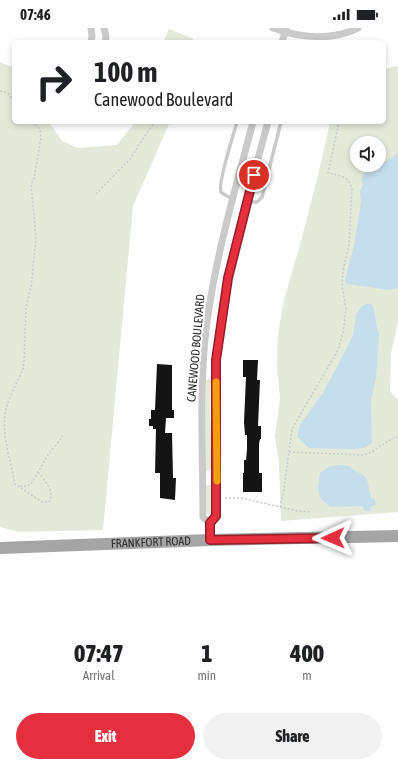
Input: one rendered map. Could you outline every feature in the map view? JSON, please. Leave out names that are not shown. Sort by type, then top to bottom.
[{"type":"main road","name":"FRANKFORT ROAD","points":[[0,548],[210,540],[398,536]]},
{"type":"street","points":[[91,28],[91,40]]},
{"type":"street","points":[[104,28],[105,40]]},
{"type":"street","points":[[273,28],[285,30],[305,37],[333,36],[358,28]]},
{"type":"street","points":[[282,40],[285,30]]},
{"type":"street","name":"CANEWOOD BOULEVARD","points":[[210,523],[203,516],[203,372],[206,330],[214,276],[232,198],[252,124]]},
{"type":"street","name":"CANEWOOD BOULEVARD","points":[[210,540],[210,523],[216,516],[217,498],[216,360],[228,278],[246,202],[267,124]]},
{"type":"lane","points":[[232,198],[221,192],[220,188],[223,170],[236,124]]},
{"type":"lane","points":[[246,202],[257,202],[262,198],[280,124]]},
{"type":"path","points":[[0,91],[6,92],[12,97]]},
{"type":"path","points":[[34,124],[40,129],[42,138],[34,178],[31,185],[36,238],[31,287],[26,307],[24,362],[23,369],[5,414],[6,449],[15,484],[42,502],[50,502],[52,492],[38,472]]},
{"type":"path","points":[[96,194],[130,159],[154,124]]},
{"type":"path","points":[[280,507],[284,490],[292,429],[338,350],[343,333],[346,309],[342,286],[349,244],[352,189],[351,183],[344,176],[328,173],[339,124]]},
{"type":"path","points":[[18,486],[27,486],[31,484],[48,455],[64,436]]},
{"type":"path","points":[[288,452],[363,455],[370,454],[391,439],[398,437]]},
{"type":"path","points":[[217,498],[241,498],[298,511],[311,512]]},
{"type":"green space","points":[[169,29],[192,38],[194,40],[164,40]]},
{"type":"green space","points":[[0,62],[12,67],[12,124],[50,124],[62,141],[78,148],[117,145],[133,124],[169,124],[133,206],[103,530],[19,532],[0,527]]},
{"type":"green space","points":[[398,66],[398,321],[391,354],[390,391],[398,400],[398,512],[281,521],[279,463],[275,437],[280,398],[277,367],[278,333],[284,300],[301,241],[330,124],[386,124],[386,69]]},
{"type":"green space","points":[[206,380],[211,380],[210,412],[212,469],[207,471],[205,459]]},
{"type":"green space","points":[[211,485],[213,489],[213,511],[209,514],[207,513],[206,486]]},
{"type":"water","points":[[398,153],[398,288],[389,290],[347,284],[345,280],[354,245],[361,203],[360,191],[363,185],[361,179],[364,172],[386,172],[386,161]]},
{"type":"water","points":[[371,304],[373,307],[379,333],[376,377],[371,400],[372,443],[364,448],[309,448],[297,437],[300,425],[323,393],[353,336],[356,315],[362,306]]},
{"type":"water","points":[[330,466],[349,466],[367,479],[371,498],[375,499],[376,505],[372,506],[370,511],[365,511],[362,506],[330,507],[321,499],[318,488],[320,473]]},
{"type":"building","points":[[243,360],[258,360],[257,380],[260,380],[258,426],[261,426],[261,439],[259,444],[259,473],[262,473],[262,492],[243,492],[243,473],[244,460],[246,460],[247,435],[245,435],[244,422],[246,377],[243,377]]},
{"type":"building","points":[[157,364],[172,365],[172,410],[174,410],[174,418],[166,418],[165,433],[172,433],[173,478],[176,478],[175,500],[160,498],[160,473],[155,473],[156,429],[153,429],[153,426],[149,426],[149,419],[151,419],[151,410],[155,410]]},
{"type":"slow traffic","points":[[216,382],[217,481]]},
{"type":"route","points":[[254,175],[228,278],[216,360],[216,516],[210,523],[210,540],[333,538]]}]
